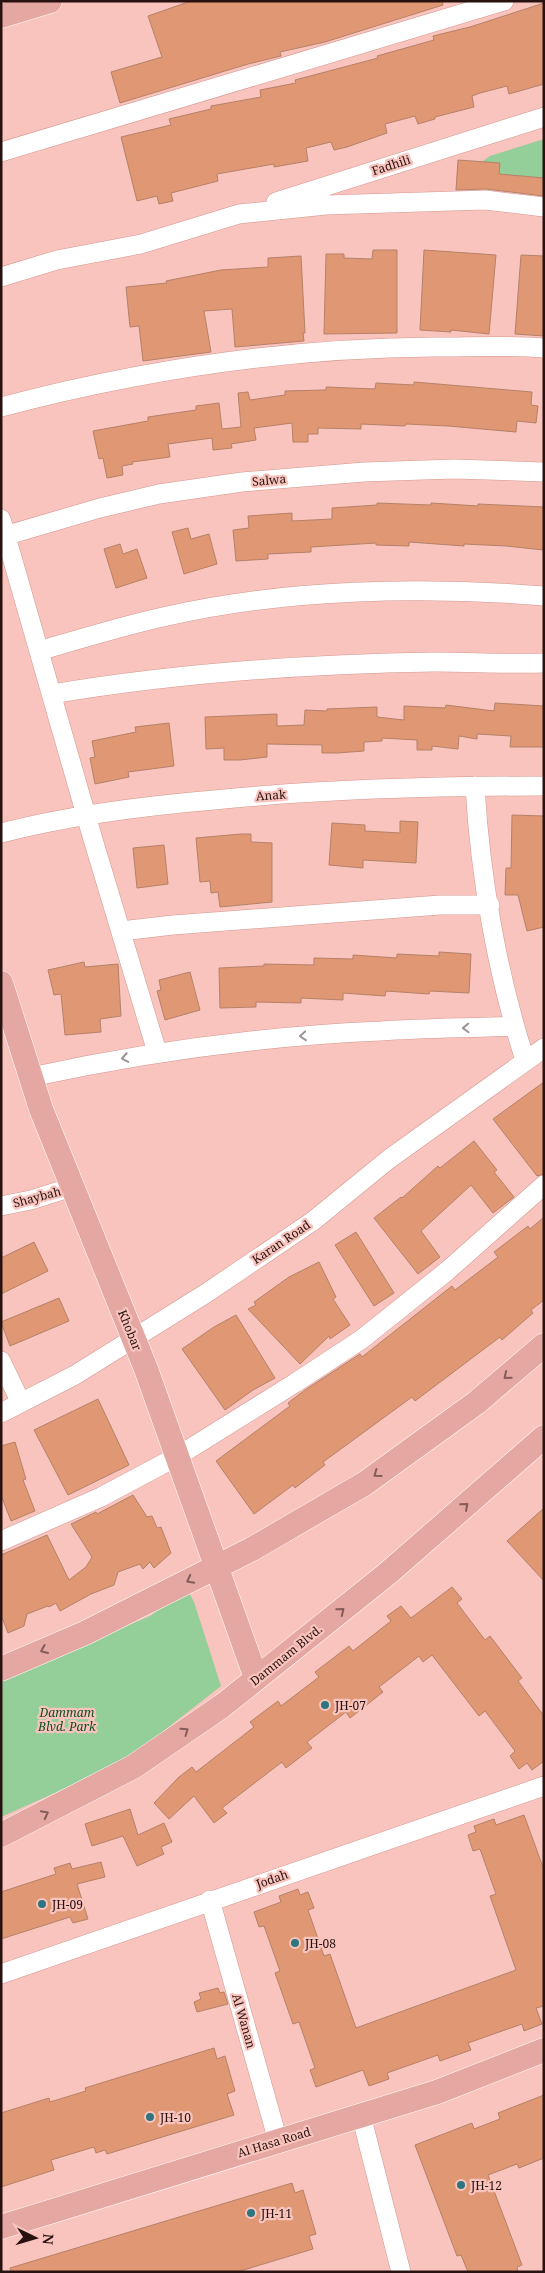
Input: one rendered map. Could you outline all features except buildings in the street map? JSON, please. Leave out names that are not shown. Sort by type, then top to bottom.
[{"type":"main road","points":[[1,16],[50,1]]},
{"type":"main road","name":"Khobar","points":[[1,983],[41,1109],[134,1339],[178,1456],[256,1678]]},
{"type":"main road","points":[[1,1668],[85,1633],[217,1567],[252,1549],[364,1484],[476,1403],[544,1345]]},
{"type":"main road","name":"Dammam Blvd.","points":[[1,1836],[133,1766],[222,1706],[387,1574],[544,1437]]},
{"type":"main road","name":"Al Hasa Road","points":[[1,2227],[437,2092],[544,2050]]},
{"type":"street","points":[[1,152],[504,1]]},
{"type":"street","name":"Fadhili","points":[[1,277],[57,260],[141,244],[544,117]]},
{"type":"street","name":"Fadhili","points":[[239,214],[326,205],[485,200],[544,207]]},
{"type":"street","points":[[1,407],[140,374],[213,362],[377,348],[544,348]]},
{"type":"street","name":"Salwa","points":[[3,531],[159,494],[242,482],[364,472],[454,469],[544,472]]},
{"type":"street","points":[[3,531],[157,1052]]},
{"type":"street","points":[[39,651],[164,616],[238,604],[326,594],[412,592],[544,596]]},
{"type":"street","points":[[52,694],[103,686],[204,675],[315,668],[433,662],[544,663]]},
{"type":"street","name":"Anak","points":[[1,833],[86,815],[171,804],[302,792],[425,786],[544,786]]},
{"type":"street","points":[[475,786],[479,842],[504,987],[525,1060]]},
{"type":"street","points":[[121,931],[172,925],[440,905],[490,905]]},
{"type":"street","points":[[31,1077],[157,1052],[221,1044],[335,1034],[514,1026]]},
{"type":"street","name":"Karan Road","points":[[1,1412],[75,1375],[205,1294],[312,1221],[389,1158],[544,1048]]},
{"type":"street","points":[[1,1541],[101,1497],[178,1456],[295,1383],[362,1339],[447,1271],[544,1185]]},
{"type":"street","name":"Shaybah","points":[[1,1206],[31,1200],[72,1187]]},
{"type":"street","points":[[1,1361],[21,1403]]},
{"type":"street","name":"Jodah","points":[[1,1974],[210,1900],[544,1786]]},
{"type":"street","name":"Al Wanan","points":[[210,1900],[278,2141]]},
{"type":"street","points":[[361,2115],[401,2272]]},
{"type":"green space","points":[[544,139],[544,188],[458,179],[490,156]]},
{"type":"green space","name":"Dammam Blvd. Park","points":[[187,1589],[194,1602],[221,1686],[124,1762],[1,1817],[1,1679],[150,1616]]},
{"type":"place","name":"JH-07","points":[[325,1705]]},
{"type":"place","name":"JH-09","points":[[42,1904]]},
{"type":"place","name":"JH-08","points":[[295,1943]]},
{"type":"place","name":"JH-10","points":[[150,2117]]},
{"type":"place","name":"JH-12","points":[[461,2185]]},
{"type":"place","name":"JH-11","points":[[251,2213]]}]
